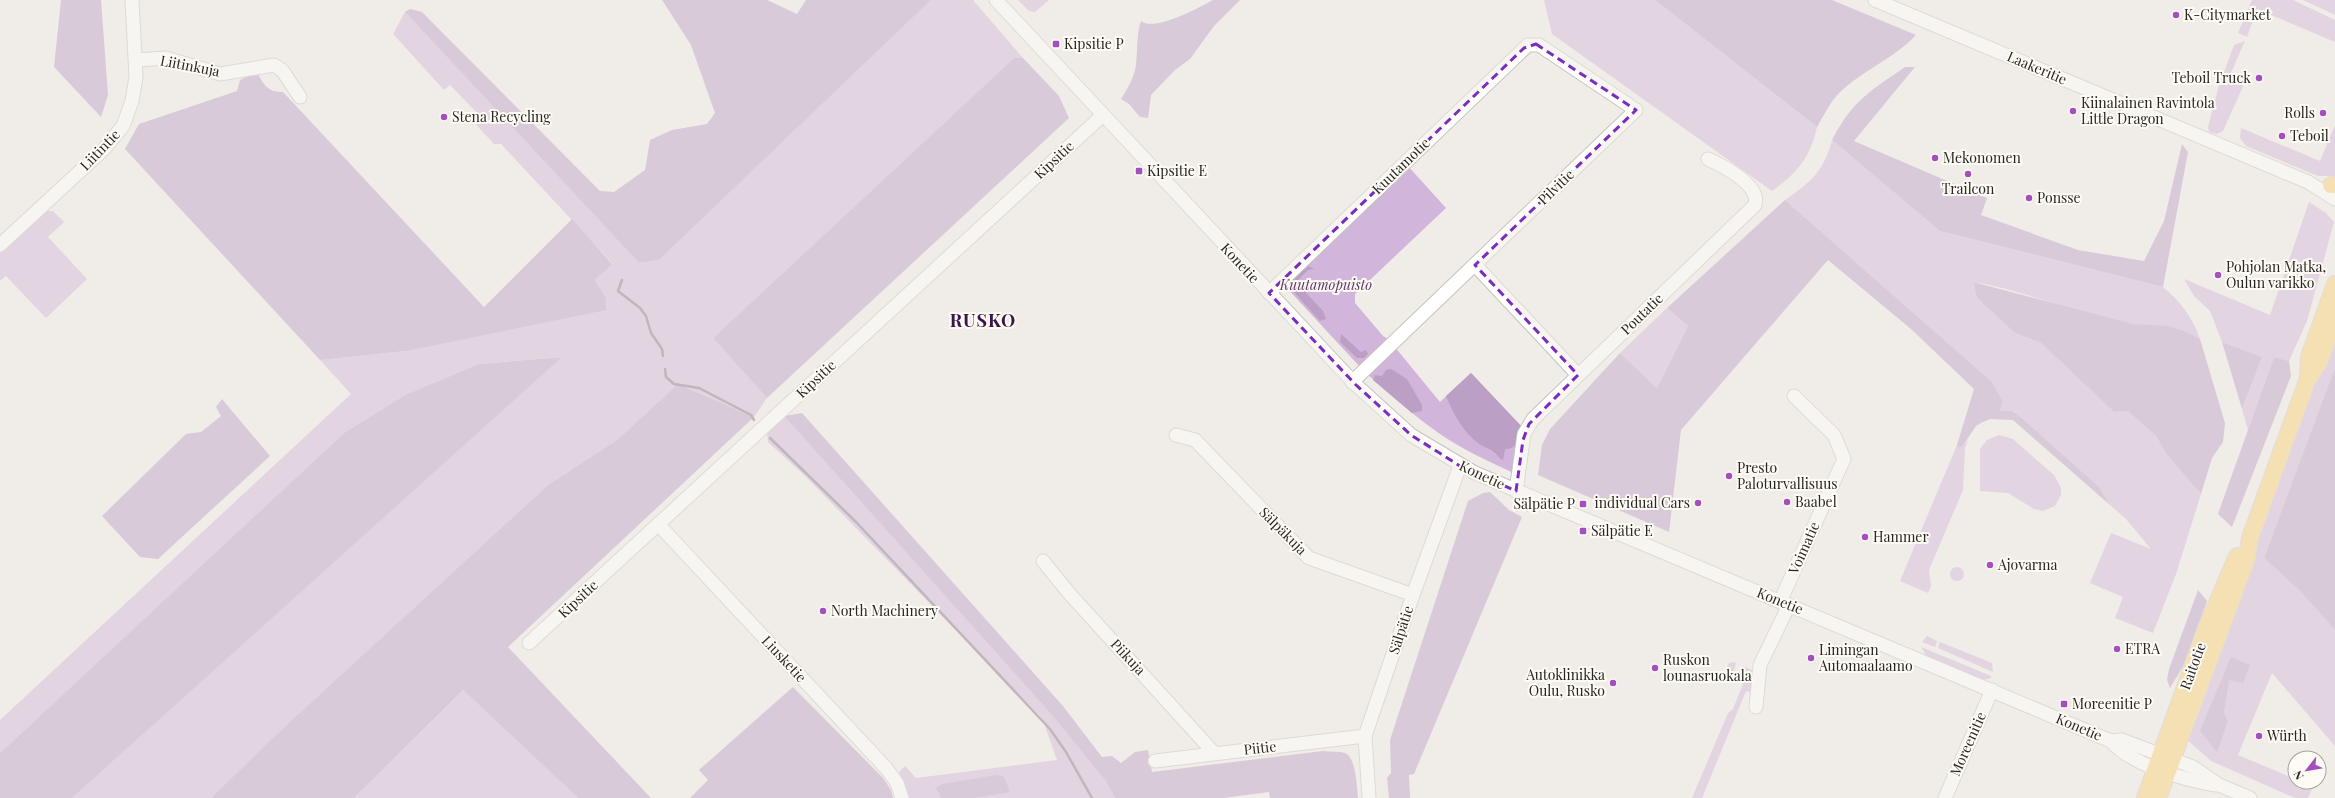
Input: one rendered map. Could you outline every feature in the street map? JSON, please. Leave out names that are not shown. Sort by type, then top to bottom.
[{"type":"main road","name":"Raitotie","points":[[2308,381],[2309,357],[2335,284]]},
{"type":"main road","name":"Raitotie","points":[[2145,798],[2164,763],[2248,558],[2250,538],[2308,381],[2320,362],[2335,318]]},
{"type":"main road","name":"Raitotie","points":[[2158,798],[2164,763]]},
{"type":"street","name":"Liitintie","points":[[0,245],[115,137],[125,122],[132,101],[136,60],[132,0]]},
{"type":"street","name":"Konetie","points":[[996,0],[1352,382],[1411,435],[1460,466],[1516,491],[2111,741],[2122,740],[2164,763],[2193,767],[2219,785],[2250,798]]},
{"type":"street","name":"Laakeritie","points":[[1875,0],[2308,182],[2334,189]]},
{"type":"street","name":"Pilvitie","points":[[1352,382],[1636,110],[1536,44]]},
{"type":"street","name":"Kuutamotie","points":[[1269,293],[1524,48],[1536,44]]},
{"type":"street","name":"Liitinkuja","points":[[136,60],[166,58],[220,74],[274,65],[282,70],[300,97]]},
{"type":"street","name":"Kipsitie","points":[[529,644],[1103,115]]},
{"type":"street","name":"Poutatie","points":[[1516,491],[1526,430],[1533,419],[1753,208],[1755,194],[1749,185],[1708,159]]},
{"type":"street","points":[[1475,265],[1578,375]]},
{"type":"street","name":"Voimatie","points":[[1756,707],[1760,665],[1844,459],[1834,435],[1794,396]]},
{"type":"street","name":"Sälpäkuja","points":[[1176,435],[1195,440],[1309,558],[1413,595]]},
{"type":"street","name":"Sälpätie","points":[[1369,798],[1365,736],[1413,595],[1460,466]]},
{"type":"street","name":"Liusketie","points":[[658,524],[886,768],[897,783],[902,798]]},
{"type":"street","name":"Piikuja","points":[[1043,562],[1068,592],[1214,753]]},
{"type":"street","name":"Moreenitie","points":[[1945,798],[1992,690]]},
{"type":"street","name":"Piitie","points":[[1155,761],[1365,736]]},
{"type":"highlighted area","points":[[1536,44],[1636,110],[1475,265],[1578,375],[1529,424],[1523,440],[1516,491],[1460,466],[1411,435],[1355,384],[1269,293],[1524,48]]},
{"type":"green space","points":[[931,0],[973,0],[1023,58],[1014,58],[713,338],[767,398],[754,417],[678,384],[617,440],[548,485],[281,730],[211,798],[72,798],[561,357],[479,364],[405,395],[344,433],[0,753],[0,720],[351,394],[320,360],[406,351],[606,298],[595,280],[612,263],[501,144],[494,144],[472,120],[478,114],[450,85],[444,90],[393,34],[405,12],[639,263],[659,260]]},
{"type":"green space","points":[[1018,0],[1049,0],[1035,12],[1029,11]]},
{"type":"green space","points":[[1544,0],[1655,0],[1817,127],[1811,148],[1801,164],[1789,178],[1772,191],[1552,34]]},
{"type":"green space","points":[[2252,0],[2293,0],[2335,20],[2335,42],[2257,9],[2247,37],[2238,33]]},
{"type":"green space","points":[[2303,0],[2335,0],[2335,15]]},
{"type":"green space","points":[[2245,41],[2230,75],[2245,82],[2223,131],[2217,134],[2209,132],[2208,127],[2218,89],[2234,45]]},
{"type":"green space","points":[[2335,125],[2335,176],[2318,176],[2246,146],[2240,138],[2241,128],[2320,161]]},
{"type":"green space","points":[[1832,140],[1940,231],[2163,287],[2175,298],[2190,317],[2200,339],[2174,329],[2113,320],[2013,291],[1973,282],[1977,298],[2015,333],[2041,343],[2114,412],[2128,411],[2156,436],[2167,455],[2201,494],[2176,574],[2153,633],[2115,618],[2123,597],[2090,583],[2111,533],[2151,549],[2126,519],[2110,505],[2099,487],[2022,418],[2012,411],[2000,411],[1991,381],[1785,200],[1815,175],[1825,160]]},
{"type":"green space","name":"Kuutamopuisto","points":[[1407,165],[1446,208],[1355,294],[1355,303],[1383,336],[1388,339],[1361,368],[1285,286]]},
{"type":"green space","points":[[2309,202],[2326,213],[2334,222],[2307,321],[2289,361],[2274,357],[2248,430],[2242,409],[2262,357],[2222,342],[2210,311],[2194,296],[2184,279],[2270,315]]},
{"type":"green space","points":[[47,211],[53,211],[64,222],[48,237],[87,279],[46,318],[6,276],[0,281],[0,253]]},
{"type":"green space","points":[[1667,308],[1688,326],[1657,388],[1620,353]]},
{"type":"green space","points":[[2335,337],[2335,371],[2264,558],[2300,591],[2335,630],[2335,746],[2272,673],[2238,755],[2287,776],[2287,790],[2312,790],[2308,798],[2295,798],[2211,761],[2186,739],[2312,391]],"holes":[[[2231,658],[2224,713],[2228,723],[2216,752]]]},
{"type":"green space","points":[[1394,346],[1440,402],[1471,373],[1523,428],[1516,474],[1467,451],[1440,434],[1412,413],[1368,375]]},
{"type":"green space","points":[[784,416],[1051,714],[1105,780],[1115,798],[908,798],[899,772],[905,766],[916,778],[1057,760],[1042,718],[804,475],[768,442],[767,431]]},
{"type":"green space","points":[[1999,435],[2013,439],[2054,475],[2061,488],[2061,495],[2055,506],[2043,511],[2034,509],[2008,493],[1980,491],[1980,449],[1987,440]]},
{"type":"green space","points":[[1968,440],[1965,448],[1963,490],[1929,570],[1931,586],[1928,593],[1900,581],[1957,445],[1962,447]]},
{"type":"green space","points":[[1957,567],[1962,569],[1964,574],[1962,579],[1957,581],[1952,579],[1950,574],[1952,569]]},
{"type":"green space","points":[[1927,636],[1937,641],[1935,647],[1922,642]]},
{"type":"green space","points":[[1940,642],[1992,663],[1993,672],[1938,648]]},
{"type":"green space","points":[[1921,647],[1991,676],[1991,678],[1984,680],[1927,657]]},
{"type":"green space","points":[[1735,662],[1736,664],[1734,670],[1738,672],[1743,666],[1758,673],[1750,692],[1746,691],[1702,798],[1692,798],[1728,713],[1733,709],[1743,684],[1726,670],[1729,663]]},
{"type":"green space","points":[[463,690],[578,798],[354,798]]},
{"type":"shaded area","points":[[61,0],[101,0],[108,95],[101,117],[54,67]]},
{"type":"shaded area","points":[[662,0],[767,0],[797,14],[806,0],[931,0],[659,260],[639,263],[405,12],[410,9],[422,12],[600,191],[614,192],[645,170],[650,140],[672,130],[707,124],[715,113],[691,45]]},
{"type":"shaded area","points":[[1213,0],[1240,0],[1214,26],[1190,59],[1175,70],[1151,95],[1148,118],[1140,117],[1129,104],[1121,99],[1134,74],[1141,21],[1147,24],[1177,18]]},
{"type":"shaded area","points":[[1655,0],[1832,0],[1916,35],[1896,52],[1863,74],[1842,91],[1833,100],[1817,127]]},
{"type":"shaded area","points":[[1014,58],[1023,58],[1059,96],[1069,118],[767,398],[713,338]]},
{"type":"shaded area","points":[[1905,67],[1915,67],[1854,141],[1987,198],[1981,215],[2078,250],[2144,261],[2164,221],[2182,144],[2188,152],[2163,287],[1940,231],[1832,140],[1847,115],[1863,98],[1881,83]]},
{"type":"shaded area","points":[[257,72],[267,87],[273,91],[283,92],[484,307],[572,219],[612,264],[595,280],[606,298],[606,310],[406,351],[320,360],[125,149],[139,124],[237,91],[240,80]]},
{"type":"shaded area","points":[[1785,200],[1991,381],[2002,400],[2000,411],[2012,411],[2022,418],[2099,487],[2110,505],[2013,420],[1990,419],[1981,423],[1976,426],[1962,447],[1958,447],[1957,445],[1974,389],[1911,329],[1828,260],[1681,430],[1669,532],[1538,475],[1542,445],[1550,429],[1620,353],[1657,388],[1688,326],[1667,308]]},
{"type":"shaded area","points":[[1308,266],[1314,269],[1308,270],[1296,282],[1323,311],[1326,319],[1320,321],[1292,290],[1293,279]]},
{"type":"shaded area","points":[[1973,282],[2133,324],[2168,326],[2187,332],[2200,339],[2225,423],[2223,442],[2212,458],[2201,494],[2167,455],[2156,436],[2128,411],[2114,412],[2041,343],[2015,333],[1977,298]]},
{"type":"shaded area","points":[[1341,334],[1361,352],[1366,350],[1368,354],[1364,358],[1357,358],[1340,342]]},
{"type":"shaded area","points":[[2222,342],[2262,357],[2242,409]]},
{"type":"shaded area","points":[[562,357],[72,798],[0,798],[0,753],[344,433],[405,395],[479,364]]},
{"type":"shaded area","points":[[2274,357],[2289,361],[2291,376],[2232,527],[2218,514]]},
{"type":"shaded area","points":[[1391,369],[1407,379],[1422,405],[1422,411],[1412,413],[1373,380],[1375,375],[1382,376],[1386,370]]},
{"type":"shaded area","points":[[2334,371],[2335,630],[2300,591],[2264,558]]},
{"type":"shaded area","points":[[1471,373],[1523,428],[1517,443],[1509,449],[1505,449],[1503,460],[1473,439],[1463,428],[1446,396]]},
{"type":"shaded area","points":[[678,384],[754,417],[508,647],[651,798],[578,798],[463,690],[354,798],[211,798],[281,730],[548,485],[617,440]]},
{"type":"shaded area","points":[[222,399],[270,456],[158,559],[140,557],[102,516],[186,434],[201,432],[221,416],[216,407]]},
{"type":"shaded area","points":[[802,413],[1063,706],[1102,757],[1112,756],[1121,763],[1135,752],[1148,750],[1152,772],[1323,751],[1343,752],[1349,756],[1354,766],[1358,798],[1270,798],[1269,792],[1223,798],[1115,798],[1105,780],[1051,714],[784,416]]},
{"type":"shaded area","points":[[1490,492],[1509,510],[1522,517],[1414,774],[1409,775],[1410,798],[1389,798],[1387,778],[1391,773],[1390,740],[1468,501],[1483,493]]},
{"type":"shaded area","points":[[2198,590],[2207,601],[2185,663],[2170,688],[2167,680],[2169,669]]},
{"type":"shaded area","points":[[2231,657],[2250,665],[2243,683],[2229,680],[2224,713],[2228,722],[2217,752],[2200,731]]},
{"type":"shaded area","points":[[793,687],[883,778],[891,790],[893,798],[690,798],[708,780],[699,770]]},
{"type":"shaded area","points":[[997,775],[1004,777],[1010,792],[974,798],[941,798],[936,788],[942,784]]},
{"type":"waterway","points":[[622,280],[618,291],[640,308],[646,316],[651,333],[662,349],[663,356]]},
{"type":"waterway","points":[[665,369],[666,377],[674,384],[699,388],[751,415],[754,420]]},
{"type":"waterway","points":[[770,438],[856,522],[1050,729],[1066,752],[1092,798]]},
{"type":"place","name":"K-Citymarket","points":[[2176,15]]},
{"type":"place","name":"Kipsitie P","points":[[1056,44]]},
{"type":"place","name":"Teboil Truck","points":[[2259,78]]},
{"type":"place","name":"Kiinalainen Ravintola Little Dragon","points":[[2073,111]]},
{"type":"place","name":"Rolls","points":[[2323,113]]},
{"type":"place","name":"Stena Recycling","points":[[444,117]]},
{"type":"place","name":"Teboil","points":[[2282,136]]},
{"type":"place","name":"Mekonomen","points":[[1935,158]]},
{"type":"place","name":"Kipsitie E","points":[[1139,171]]},
{"type":"place","name":"Trailcon","points":[[1968,174]]},
{"type":"place","name":"Ponsse","points":[[2029,198]]},
{"type":"place","name":"Pohjolan Matka, Oulun varikko","points":[[2218,275]]},
{"type":"place","name":"Presto Paloturvallisuus","points":[[1729,476]]},
{"type":"place","name":"Baabel","points":[[1787,502]]},
{"type":"place","name":"individual Cars","points":[[1698,503]]},
{"type":"place","name":"Sälpätie P","points":[[1583,504]]},
{"type":"place","name":"Sälpätie E","points":[[1583,531]]},
{"type":"place","name":"Hammer","points":[[1865,537]]},
{"type":"place","name":"Ajovarma","points":[[1990,565]]},
{"type":"place","name":"North Machinery","points":[[823,611]]},
{"type":"place","name":"ETRA","points":[[2117,649]]},
{"type":"place","name":"Limingan Automaalaamo","points":[[1811,658]]},
{"type":"place","name":"Ruskon lounasruokala","points":[[1655,668]]},
{"type":"place","name":"Autoklinikka Oulu, Rusko","points":[[1613,683]]},
{"type":"place","name":"Moreenitie P","points":[[2064,704]]},
{"type":"place","name":"Würth","points":[[2259,736]]},
{"type":"district","name":"RUSKO","points":[[983,321]]}]
